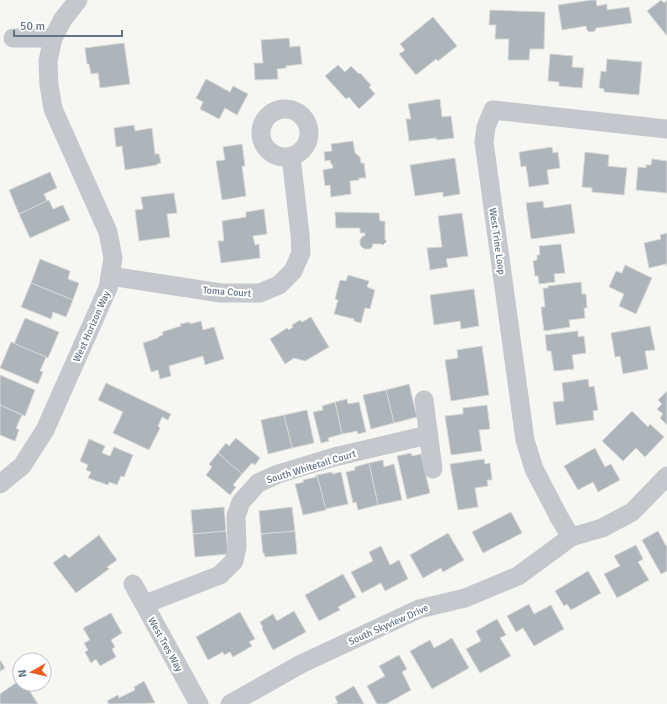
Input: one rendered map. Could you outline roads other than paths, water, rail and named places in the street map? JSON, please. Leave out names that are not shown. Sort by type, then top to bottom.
[{"type":"street","name":"West Horizon Way","points":[[0,484],[22,466],[45,430],[108,288],[113,258],[108,232],[54,110],[49,85],[48,61],[53,38],[63,19],[78,0]]},
{"type":"street","points":[[13,38],[53,38]]},
{"type":"street","name":"West Trine Loop","points":[[571,537],[558,517],[534,469],[525,440],[484,142],[486,127],[493,110],[667,129]]},
{"type":"street","name":"Toma Court","points":[[110,276],[221,293],[260,293],[279,285],[293,271],[301,253],[291,157]]},
{"type":"street","points":[[424,400],[433,469]]},
{"type":"street","name":"South Whitetail Court","points":[[145,604],[220,575],[234,561],[237,547],[236,516],[241,502],[258,483],[278,474],[334,457],[428,435]]},
{"type":"street","name":"South Skyview Drive","points":[[230,704],[301,664],[419,608],[465,598],[518,576],[571,537],[602,528],[632,512],[667,476]]},
{"type":"street","name":"West Tres Way","points":[[134,584],[199,704]]}]
